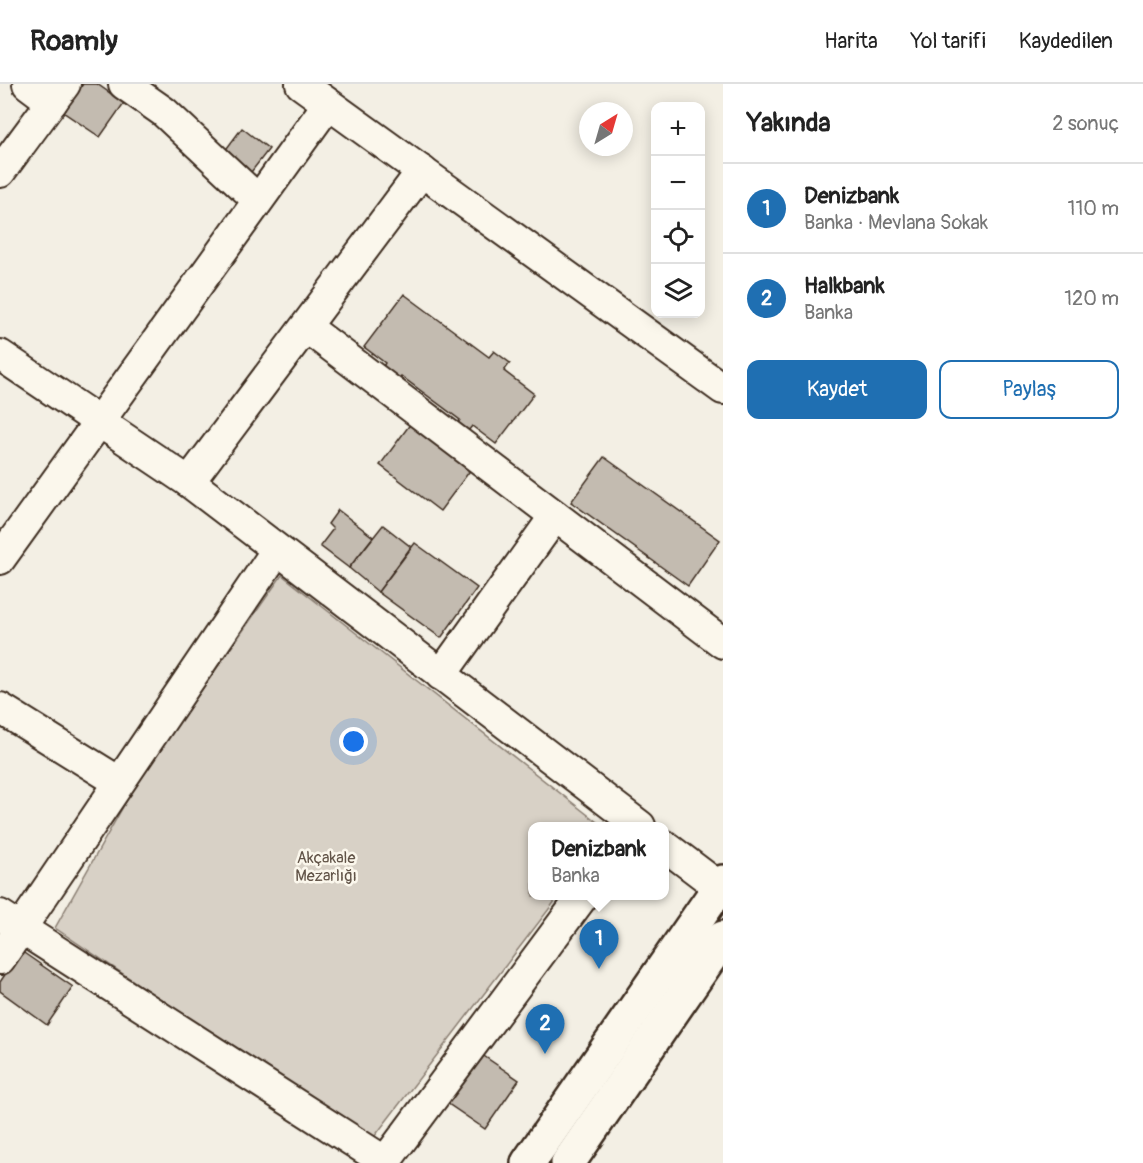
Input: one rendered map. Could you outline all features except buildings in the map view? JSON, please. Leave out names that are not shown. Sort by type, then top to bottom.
[{"type":"main road","points":[[528,1163],[722,887]]},
{"type":"main road","points":[[568,1163],[723,938]]},
{"type":"street","points":[[0,172],[59,93],[28,84]]},
{"type":"street","points":[[124,84],[164,112],[258,200]]},
{"type":"street","points":[[301,84],[723,389]]},
{"type":"street","points":[[0,559],[328,104]]},
{"type":"street","points":[[189,482],[422,171]]},
{"type":"street","points":[[306,327],[723,643]]},
{"type":"street","points":[[0,355],[189,482],[632,822]]},
{"type":"street","points":[[441,675],[555,516]]},
{"type":"street","points":[[0,959],[10,922],[119,782],[277,550]]},
{"type":"street","points":[[0,708],[119,782]]},
{"type":"street","points":[[669,849],[722,887]]},
{"type":"street","points":[[10,922],[386,1162],[580,900]]},
{"type":"green space","name":"Akçakale Mezarlığı","points":[[282,575],[597,822],[528,822],[528,900],[556,900],[371,1141],[55,928],[137,782]]},
{"type":"place","name":"Denizbank","points":[[599,969]]},
{"type":"place","name":"Halkbank","points":[[545,1054]]}]
